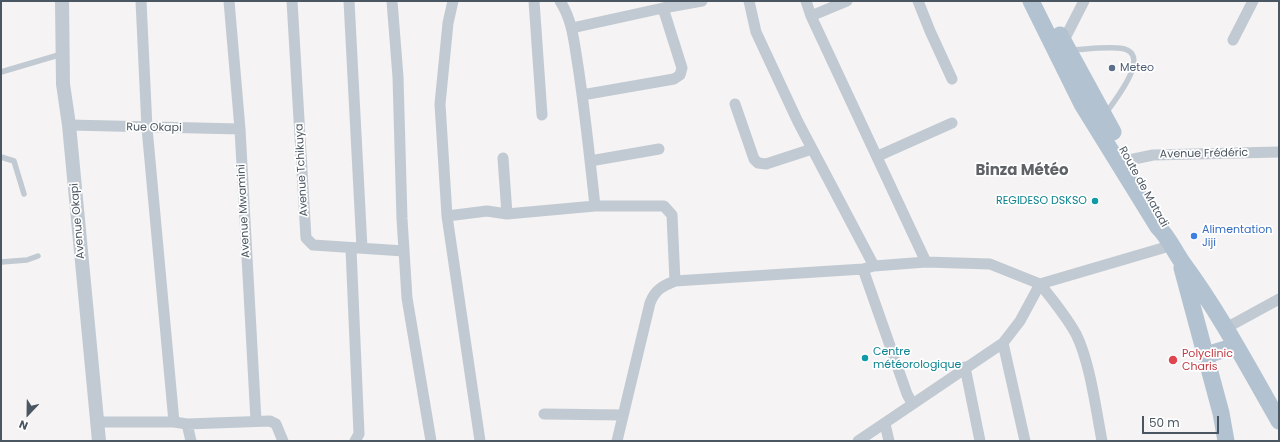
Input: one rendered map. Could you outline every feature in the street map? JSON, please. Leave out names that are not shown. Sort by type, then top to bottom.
[{"type":"main road","name":"Route de Matadi","points":[[1031,1],[1067,56],[1129,160],[1167,227],[1174,247]]},
{"type":"main road","name":"Route de Matadi","points":[[1043,1],[1067,56],[1082,104],[1158,227],[1174,247],[1205,292],[1279,421]]},
{"type":"main road","points":[[1174,247],[1206,355],[1226,441]]},
{"type":"main road","points":[[1206,355],[1236,346]]},
{"type":"street","name":"Avenue Okapi","points":[[62,1],[63,84],[69,125],[99,441]]},
{"type":"street","points":[[141,1],[147,128],[174,422]]},
{"type":"street","name":"Avenue Mwamini","points":[[229,1],[240,129],[256,421]]},
{"type":"street","name":"Avenue Tchikuya","points":[[292,1],[306,238],[312,245],[404,251]]},
{"type":"street","points":[[349,1],[356,249],[359,434],[355,441]]},
{"type":"street","points":[[392,1],[398,77],[407,298],[431,441]]},
{"type":"street","points":[[453,1],[448,23],[440,104],[447,216],[480,441]]},
{"type":"street","points":[[534,1],[542,115]]},
{"type":"street","points":[[560,1],[566,10],[572,28],[582,95],[595,206]]},
{"type":"street","points":[[572,28],[702,1]]},
{"type":"street","points":[[749,1],[756,32],[812,149],[874,266]]},
{"type":"street","points":[[806,1],[811,16],[878,156],[926,262]]},
{"type":"street","points":[[811,16],[847,1]]},
{"type":"street","points":[[918,1],[930,32],[952,79]]},
{"type":"street","points":[[1067,56],[1084,1]]},
{"type":"street","points":[[1233,40],[1252,1]]},
{"type":"street","points":[[582,95],[674,79],[680,75],[682,68],[663,8]]},
{"type":"street","points":[[735,104],[754,159],[758,163],[766,164],[812,149]]},
{"type":"street","points":[[878,156],[952,123]]},
{"type":"street","name":"Rue Okapi","points":[[69,125],[240,129]]},
{"type":"street","points":[[590,161],[659,149]]},
{"type":"street","name":"Avenue Frédéric","points":[[1129,160],[1153,155],[1279,152]]},
{"type":"street","points":[[503,158],[507,214]]},
{"type":"street","points":[[447,216],[487,211],[507,214],[595,206],[664,206],[672,215],[675,281]]},
{"type":"street","points":[[858,441],[885,424],[912,403],[965,367],[1003,343],[1020,321],[1040,284],[1174,247]]},
{"type":"street","points":[[617,441],[650,303],[654,294],[662,287],[675,281],[863,269],[874,266],[926,262],[990,264],[1040,284],[1060,308],[1076,335],[1089,374],[1102,441]]},
{"type":"street","points":[[863,269],[907,394],[912,403]]},
{"type":"street","points":[[1226,328],[1279,299]]},
{"type":"street","points":[[1003,343],[1025,441]]},
{"type":"street","points":[[965,367],[980,441]]},
{"type":"street","points":[[544,414],[623,416]]},
{"type":"street","points":[[97,422],[174,422],[187,424],[256,421],[273,422],[283,441]]},
{"type":"street","points":[[187,424],[191,441]]},
{"type":"street","points":[[885,424],[889,441]]},
{"type":"lane","points":[[1067,56],[1119,48],[1130,53],[1134,60],[1131,75],[1104,117]]},
{"type":"lane","points":[[1,72],[63,54]]},
{"type":"lane","points":[[1,157],[14,161],[24,194]]},
{"type":"lane","points":[[1,262],[27,260],[38,256]]},
{"type":"place","name":"Meteo","points":[[1112,68]]},
{"type":"place","name":"REGIDESO DSKSO","points":[[1095,201]]},
{"type":"place","name":"Alimentation Jiji","points":[[1194,236]]},
{"type":"place","name":"Centre météorologique","points":[[865,358]]},
{"type":"place","name":"Polyclinic Charis","points":[[1173,360]]},
{"type":"district","name":"Binza Météo","points":[[1022,171]]}]
